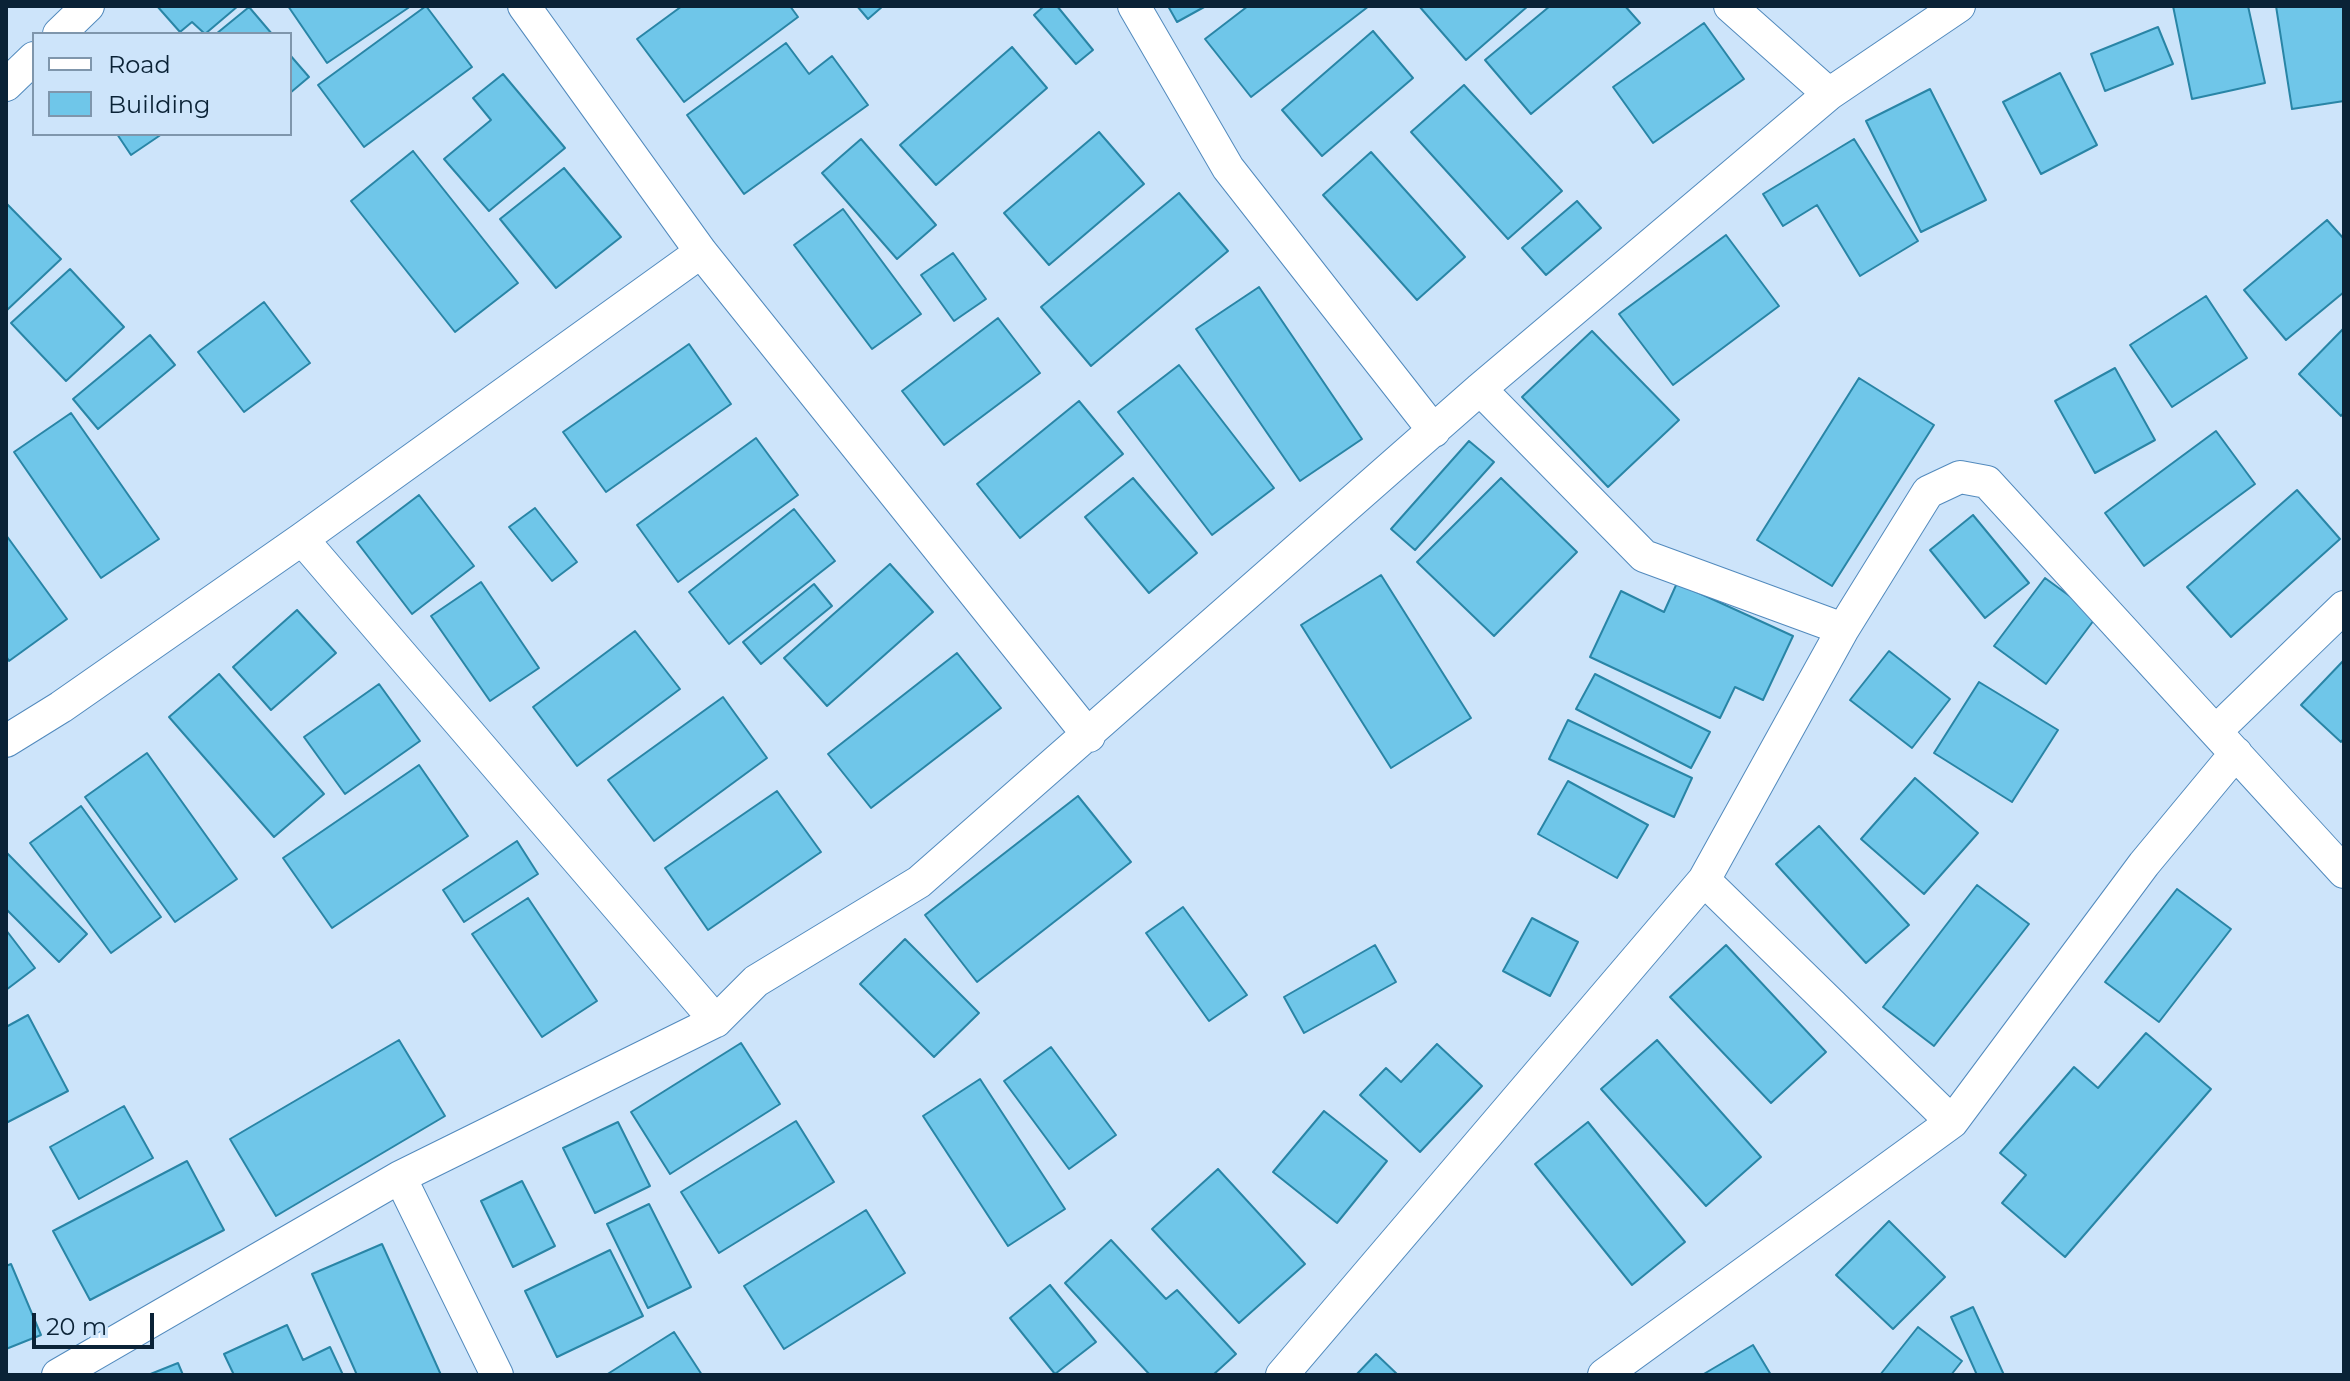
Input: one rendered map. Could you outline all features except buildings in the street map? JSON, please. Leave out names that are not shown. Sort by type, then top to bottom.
[{"type":"street","points":[[61,32],[88,6]]},
{"type":"street","points":[[524,6],[701,252],[1089,736]]},
{"type":"street","points":[[1134,6],[1228,168],[1434,431]]},
{"type":"street","points":[[1730,6],[1829,94]]},
{"type":"street","points":[[58,1375],[400,1177],[716,1021],[756,981],[919,882],[1089,736],[1480,389],[1829,94],[1959,6]]},
{"type":"street","points":[[6,85],[32,60]]},
{"type":"street","points":[[6,741],[61,707],[302,539],[701,252]]},
{"type":"street","points":[[1480,389],[1644,556],[1843,629]]},
{"type":"street","points":[[1282,1375],[1704,880],[1843,629],[1928,492],[1960,477],[1987,482],[2344,872]]},
{"type":"street","points":[[302,539],[716,1021]]},
{"type":"street","points":[[1604,1375],[1952,1122],[2144,864],[2226,742],[2344,607]]},
{"type":"street","points":[[1704,880],[1952,1122]]},
{"type":"street","points":[[400,1177],[497,1375]]}]
